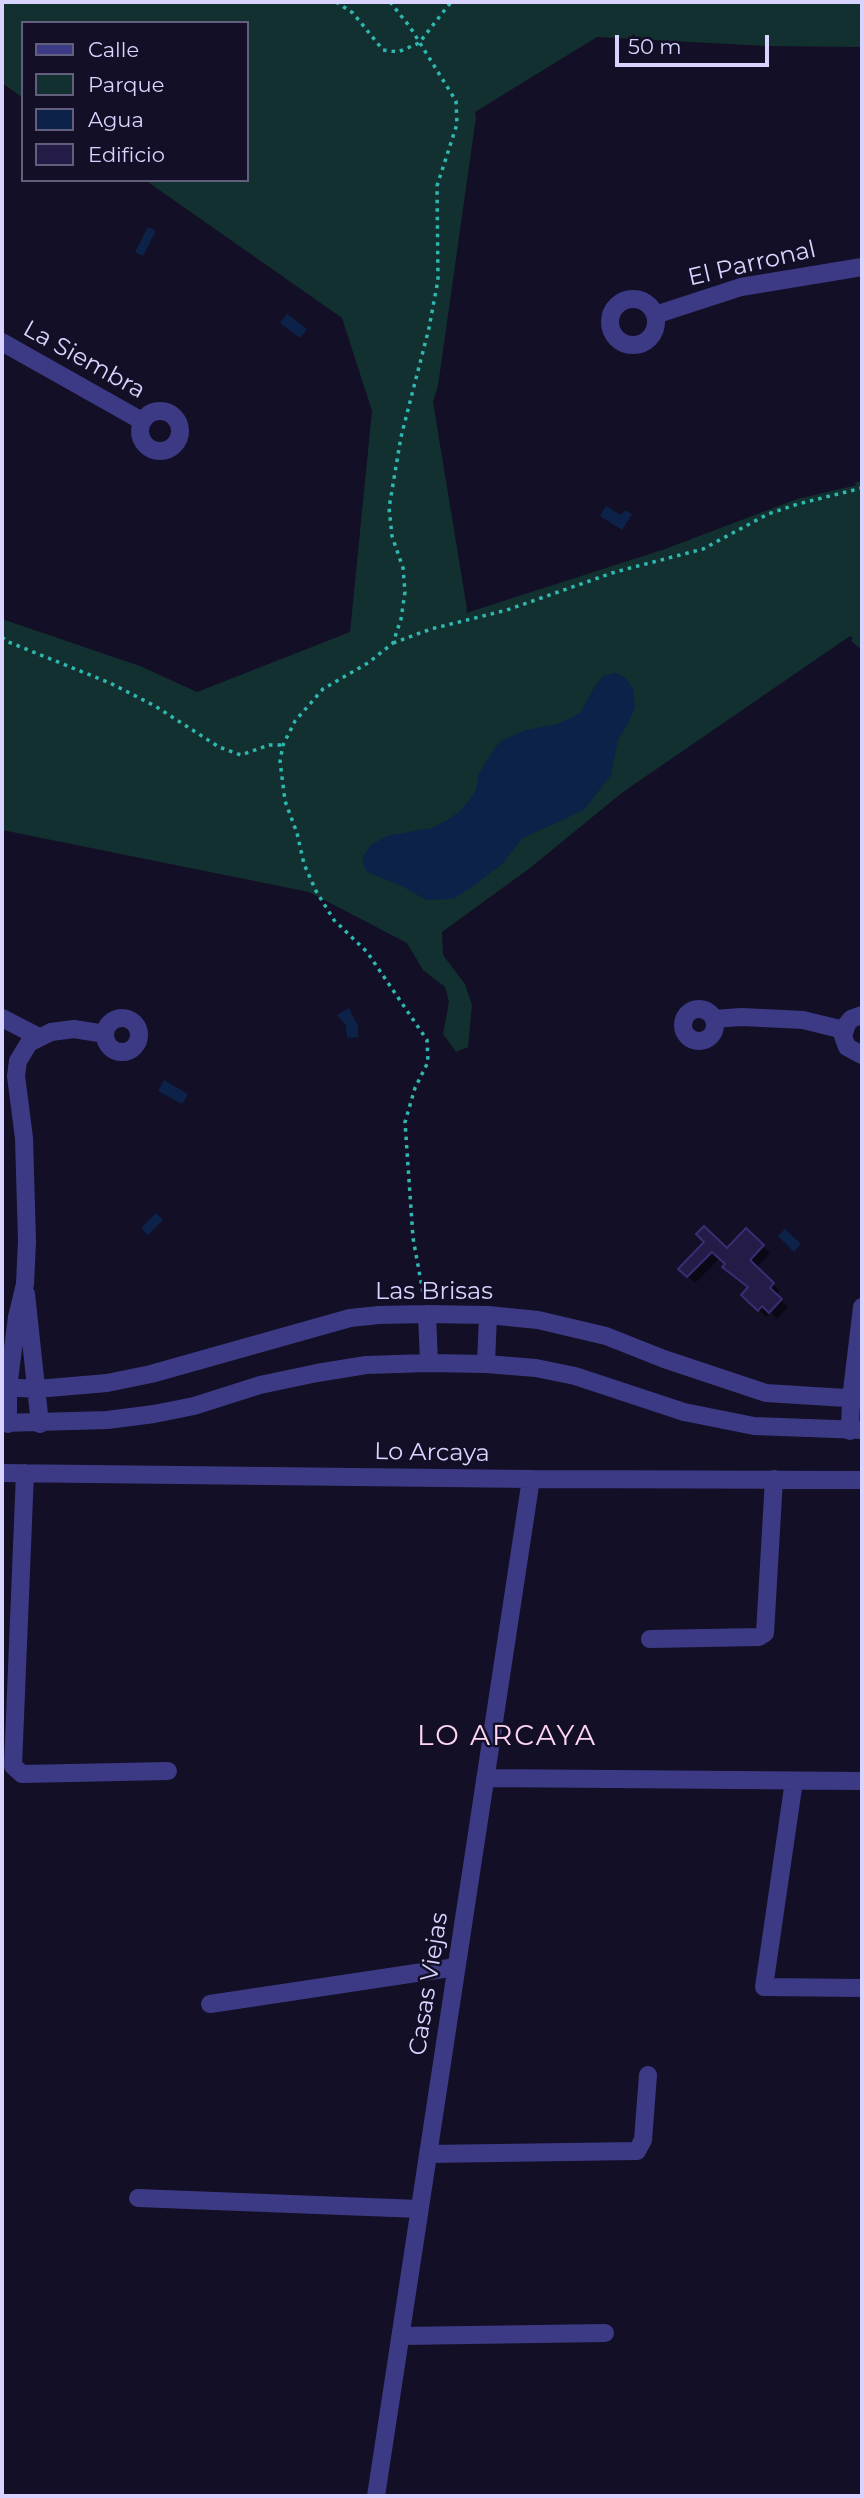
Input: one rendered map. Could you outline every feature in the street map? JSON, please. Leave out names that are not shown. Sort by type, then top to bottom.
[{"type":"street","name":"El Parronal","points":[[655,315],[741,287],[862,267]]},
{"type":"street","name":"La Siembra","points":[[2,342],[142,421]]},
{"type":"street","points":[[862,1015],[851,1019],[843,1036],[847,1047],[862,1055]]},
{"type":"street","points":[[714,1019],[741,1017],[803,1020],[844,1030]]},
{"type":"street","points":[[2,1018],[39,1037]]},
{"type":"street","points":[[40,1423],[25,1284],[27,1183],[16,1076],[18,1061],[22,1051],[39,1037],[63,1029],[105,1034]]},
{"type":"street","points":[[25,1284],[5,1388],[5,1423],[107,1420],[154,1414],[194,1406],[260,1385],[317,1373],[366,1365],[429,1363],[522,1366],[575,1376],[684,1412],[754,1426],[856,1430],[862,1307]]},
{"type":"street","name":"Las Brisas","points":[[5,1388],[37,1389],[107,1383],[151,1374],[349,1318],[427,1314],[488,1315],[538,1320],[606,1336],[664,1359],[766,1393],[857,1399]]},
{"type":"street","points":[[427,1314],[429,1363]]},
{"type":"street","points":[[486,1364],[488,1315]]},
{"type":"street","name":"Lo Arcaya","points":[[2,1473],[862,1480]]},
{"type":"street","points":[[25,1474],[13,1766],[22,1774],[168,1771]]},
{"type":"street","name":"Casas Viejas","points":[[376,2496],[531,1479]]},
{"type":"street","points":[[650,1639],[759,1637],[765,1633],[774,1479]]},
{"type":"street","points":[[485,1778],[862,1781]]},
{"type":"street","points":[[794,1781],[764,1986],[862,1988]]},
{"type":"street","points":[[210,2004],[456,1967]]},
{"type":"street","points":[[428,2154],[637,2151],[643,2140],[648,2075]]},
{"type":"street","points":[[138,2198],[419,2209]]},
{"type":"street","points":[[401,2336],[605,2333]]},
{"type":"path","points":[[336,2],[353,13],[383,50],[398,52],[419,43],[451,2]]},
{"type":"path","points":[[390,2],[456,101],[457,124],[437,186],[438,280],[429,328],[401,437],[389,508],[392,536],[403,568],[405,592],[401,619],[393,643]]},
{"type":"path","points":[[427,1314],[413,1238],[405,1122],[415,1088],[428,1062],[427,1040],[367,952],[334,920],[316,891],[304,864],[297,833],[285,801],[281,761],[283,745],[295,720],[323,689],[369,663],[393,643],[431,629],[506,610],[615,572],[704,549],[768,514],[862,488]]},
{"type":"path","points":[[2,637],[6,641],[110,683],[155,706],[219,747],[241,755],[269,745],[283,745]]},
{"type":"green space","points":[[2,2],[862,2],[862,47],[767,46],[597,37],[475,112],[438,386],[433,402],[466,613],[665,549],[797,499],[857,485],[854,483],[862,481],[862,650],[851,641],[853,638],[850,636],[623,792],[530,868],[442,932],[443,955],[465,984],[472,1005],[468,1047],[456,1052],[443,1034],[449,1002],[445,987],[423,970],[407,943],[309,892],[2,830],[2,619],[140,666],[197,692],[350,632],[372,411],[342,318],[148,182],[248,182],[248,21],[21,21],[21,97],[2,83]]},
{"type":"water","points":[[148,227],[156,231],[143,256],[135,252]]},
{"type":"water","points":[[287,314],[307,329],[300,338],[280,323]]},
{"type":"water","points":[[606,506],[621,515],[625,510],[632,514],[622,530],[600,516]]},
{"type":"water","points":[[615,673],[626,678],[633,689],[635,707],[618,740],[611,775],[584,810],[523,838],[502,864],[453,899],[426,900],[402,886],[367,872],[363,856],[370,846],[386,836],[432,828],[459,812],[476,790],[478,775],[501,741],[526,730],[558,724],[580,713],[603,676]]},
{"type":"water","points":[[349,1008],[358,1026],[358,1037],[347,1038],[346,1025],[337,1015]]},
{"type":"water","points":[[164,1080],[188,1094],[182,1104],[158,1091]]},
{"type":"water","points":[[156,1213],[163,1220],[148,1235],[141,1228]]},
{"type":"water","points":[[785,1229],[801,1244],[794,1252],[778,1236]]},
{"type":"building","points":[[704,1226],[727,1248],[746,1228],[764,1245],[750,1260],[774,1283],[770,1288],[782,1299],[769,1313],[762,1306],[758,1311],[741,1295],[748,1287],[722,1267],[725,1264],[712,1252],[687,1277],[678,1269],[704,1242],[696,1234]]},
{"type":"district","name":"LO ARCAYA","points":[[507,1737]]}]
